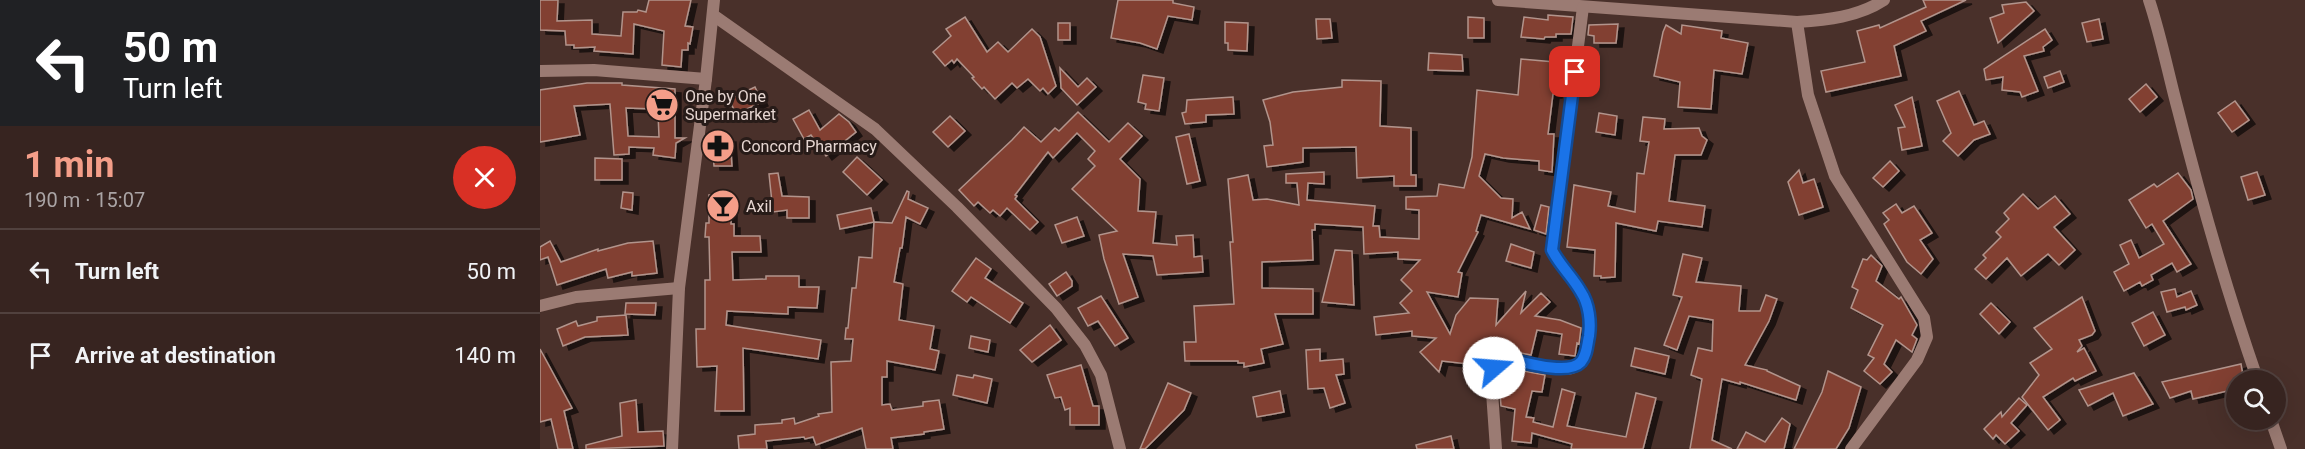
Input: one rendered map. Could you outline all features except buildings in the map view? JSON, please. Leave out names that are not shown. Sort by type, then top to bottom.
[{"type":"street","points":[[672,449],[678,288],[706,79],[714,0]]},
{"type":"street","points":[[1498,0],[1797,22],[1834,20],[1884,0]]},
{"type":"street","points":[[2149,0],[2230,300],[2254,370]]},
{"type":"street","points":[[1496,449],[1491,378],[1497,359],[1505,358],[1568,369],[1579,364],[1586,356],[1590,330],[1587,304],[1581,290],[1557,261],[1552,250],[1583,7]]},
{"type":"street","points":[[713,15],[875,129],[957,207],[1056,308],[1085,345],[1101,375],[1120,449]]},
{"type":"street","points":[[1797,22],[1808,95],[1835,176],[1924,318],[1927,337],[1917,360],[1851,449]]},
{"type":"street","points":[[540,71],[594,70],[706,79]]},
{"type":"street","points":[[540,306],[576,297],[678,288]]},
{"type":"street","points":[[2274,430],[2281,449]]},
{"type":"place","name":"One by One Supermarket","points":[[662,105]]},
{"type":"place","name":"Concord Pharmacy","points":[[718,146]]},
{"type":"place","name":"Axil","points":[[723,206]]},
{"type":"route","points":[[1494,368],[1497,359],[1505,358],[1568,369],[1579,364],[1586,356],[1590,330],[1587,304],[1581,290],[1557,261],[1552,250],[1575,72]]}]
